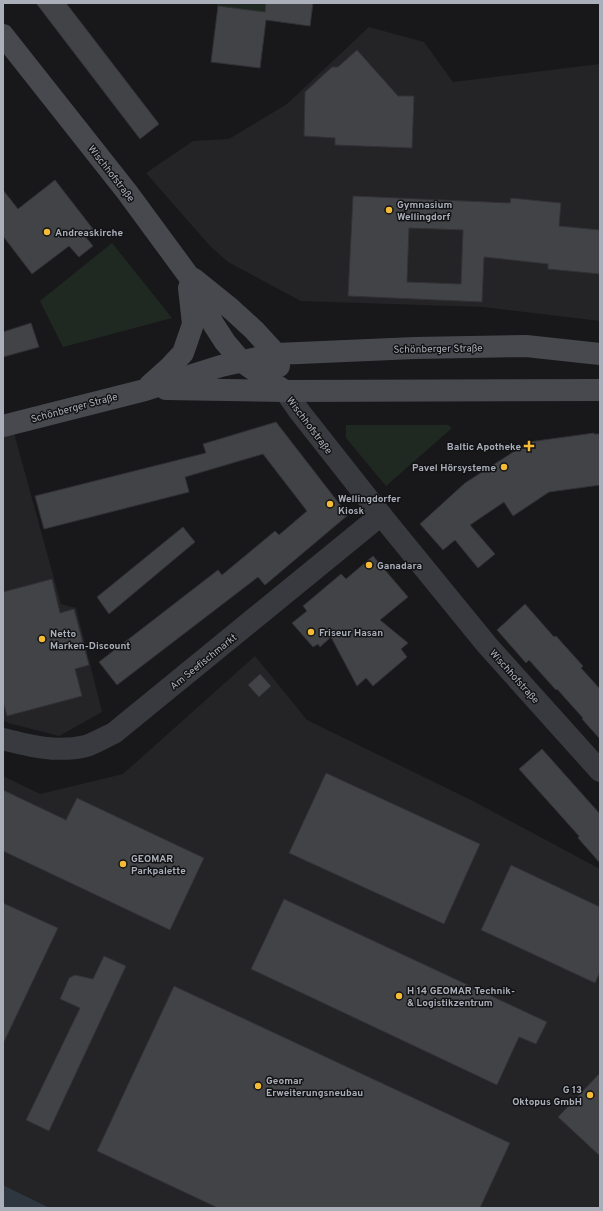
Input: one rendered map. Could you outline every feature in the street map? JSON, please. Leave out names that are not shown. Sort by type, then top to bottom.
[{"type":"main road","name":"Wischhofstraße","points":[[3,35],[127,192],[188,275],[214,325],[225,342],[242,362],[285,391]]},
{"type":"main road","points":[[188,275],[235,312],[276,354],[285,391]]},
{"type":"main road","name":"Schönberger Straße","points":[[145,390],[183,353],[193,324],[188,275]]},
{"type":"main road","name":"Schönberger Straße","points":[[3,426],[145,390],[221,366],[276,354],[415,348],[526,346],[600,354]]},
{"type":"main road","name":"Schönberger Straße","points":[[145,390],[600,390]]},
{"type":"street","name":"Wischhofstraße","points":[[285,391],[381,515],[487,645],[600,771]]},
{"type":"street","name":"Am Seefischmarkt","points":[[3,740],[38,748],[59,749],[86,746],[114,733],[381,515]]},
{"type":"shaded area","points":[[218,3],[266,3],[265,12],[217,6]]},
{"type":"shaded area","name":"Gymnasium Wellingdorf","points":[[369,27],[424,42],[453,82],[600,64],[600,321],[483,307],[301,301],[228,262],[210,246],[146,173],[193,141],[229,139],[287,104]]},
{"type":"shaded area","points":[[112,243],[172,318],[63,347],[40,301]]},
{"type":"shaded area","points":[[346,425],[448,425],[452,428],[386,486],[346,438]]},
{"type":"shaded area","points":[[14,433],[61,604],[76,608],[102,712],[59,736],[8,723],[3,720],[3,436]]},
{"type":"shaded area","points":[[255,656],[307,720],[473,801],[600,869],[600,1208],[50,1208],[3,1185],[3,776],[40,794],[123,774]]},
{"type":"shaded area","points":[[3,1185],[50,1208],[3,1208]]},
{"type":"building","points":[[36,3],[66,3],[159,124],[140,139]]},
{"type":"building","points":[[266,3],[313,3],[310,26],[266,20],[260,68],[211,62],[218,6],[265,12]]},
{"type":"building","points":[[357,50],[398,96],[414,96],[412,148],[335,145],[335,138],[304,136],[305,92],[332,67],[338,67]]},
{"type":"building","points":[[55,180],[93,229],[84,235],[93,246],[79,257],[69,246],[32,274],[3,236],[3,190],[18,209]]},
{"type":"building","points":[[353,196],[510,203],[511,198],[561,203],[559,226],[600,230],[600,274],[548,269],[548,264],[484,257],[482,302],[348,296]],"holes":[[[409,228],[463,230],[461,284],[407,282]]]},
{"type":"building","points":[[31,323],[39,347],[3,357],[3,332]]},
{"type":"building","points":[[276,422],[348,515],[265,585],[258,577],[117,685],[99,662],[218,570],[222,575],[275,531],[279,535],[307,511],[263,454],[185,477],[189,492],[44,529],[35,496],[206,453],[203,444]]},
{"type":"building","points":[[594,433],[600,434],[600,485],[549,492],[513,516],[504,502],[470,525],[495,554],[478,568],[455,540],[443,550],[420,524],[465,483],[529,442]]},
{"type":"building","points":[[183,527],[195,542],[109,614],[97,597]]},
{"type":"building","points":[[373,556],[408,597],[380,620],[408,643],[401,649],[407,657],[373,686],[366,678],[357,686],[331,637],[320,647],[318,644],[313,647],[292,623],[307,611],[303,606],[341,574],[346,579]]},
{"type":"building","name":"Netto Marken-Discount","points":[[52,579],[60,613],[74,609],[89,665],[75,669],[82,696],[7,716],[3,702],[3,592]]},
{"type":"building","points":[[525,604],[554,637],[556,636],[583,666],[581,668],[600,689],[600,739],[557,689],[556,690],[529,660],[526,663],[497,630]]},
{"type":"building","points":[[260,674],[271,686],[259,697],[248,685]]},
{"type":"building","points":[[542,749],[600,814],[600,863],[578,838],[579,836],[519,769]]},
{"type":"building","points":[[326,773],[480,844],[444,924],[289,853]]},
{"type":"building","name":"GEOMAR Parkpalette","points":[[3,790],[66,820],[77,798],[204,858],[170,930],[3,851]]},
{"type":"building","points":[[511,865],[600,907],[600,972],[595,983],[481,930]]},
{"type":"building","name":"H 14 GEOMAR Technik- & Logistikzentrum","points":[[284,899],[547,1022],[536,1044],[519,1037],[497,1085],[251,969]]},
{"type":"building","points":[[3,903],[58,928],[3,1044]]},
{"type":"building","points":[[104,956],[126,966],[49,1131],[26,1120],[80,1008],[60,999],[69,978],[75,975],[93,979]]},
{"type":"building","name":"Geomar Erweiterungsneubau","points":[[174,986],[510,1143],[480,1208],[218,1208],[97,1151]]},
{"type":"building","name":"G 13 Oktopus GmbH","points":[[600,1073],[600,1156],[558,1117]]},
{"type":"place","name":"Gymnasium Wellingdorf","points":[[389,210]]},
{"type":"place","name":"Andreaskirche","points":[[47,232]]},
{"type":"place","name":"Baltic Apotheke","points":[[529,446]]},
{"type":"place","name":"Pavel Hörsysteme","points":[[504,467]]},
{"type":"place","name":"Wellingdorfer Kiosk","points":[[330,504]]},
{"type":"place","name":"Ganadara","points":[[369,565]]},
{"type":"place","name":"Friseur Hasan","points":[[311,632]]},
{"type":"place","name":"Netto Marken-Discount","points":[[42,639]]},
{"type":"place","name":"GEOMAR Parkpalette","points":[[123,864]]},
{"type":"place","name":"H 14 GEOMAR Technik- & Logistikzentrum","points":[[399,996]]},
{"type":"place","name":"Geomar Erweiterungsneubau","points":[[258,1086]]},
{"type":"place","name":"G 13 Oktopus GmbH","points":[[590,1095]]}]
